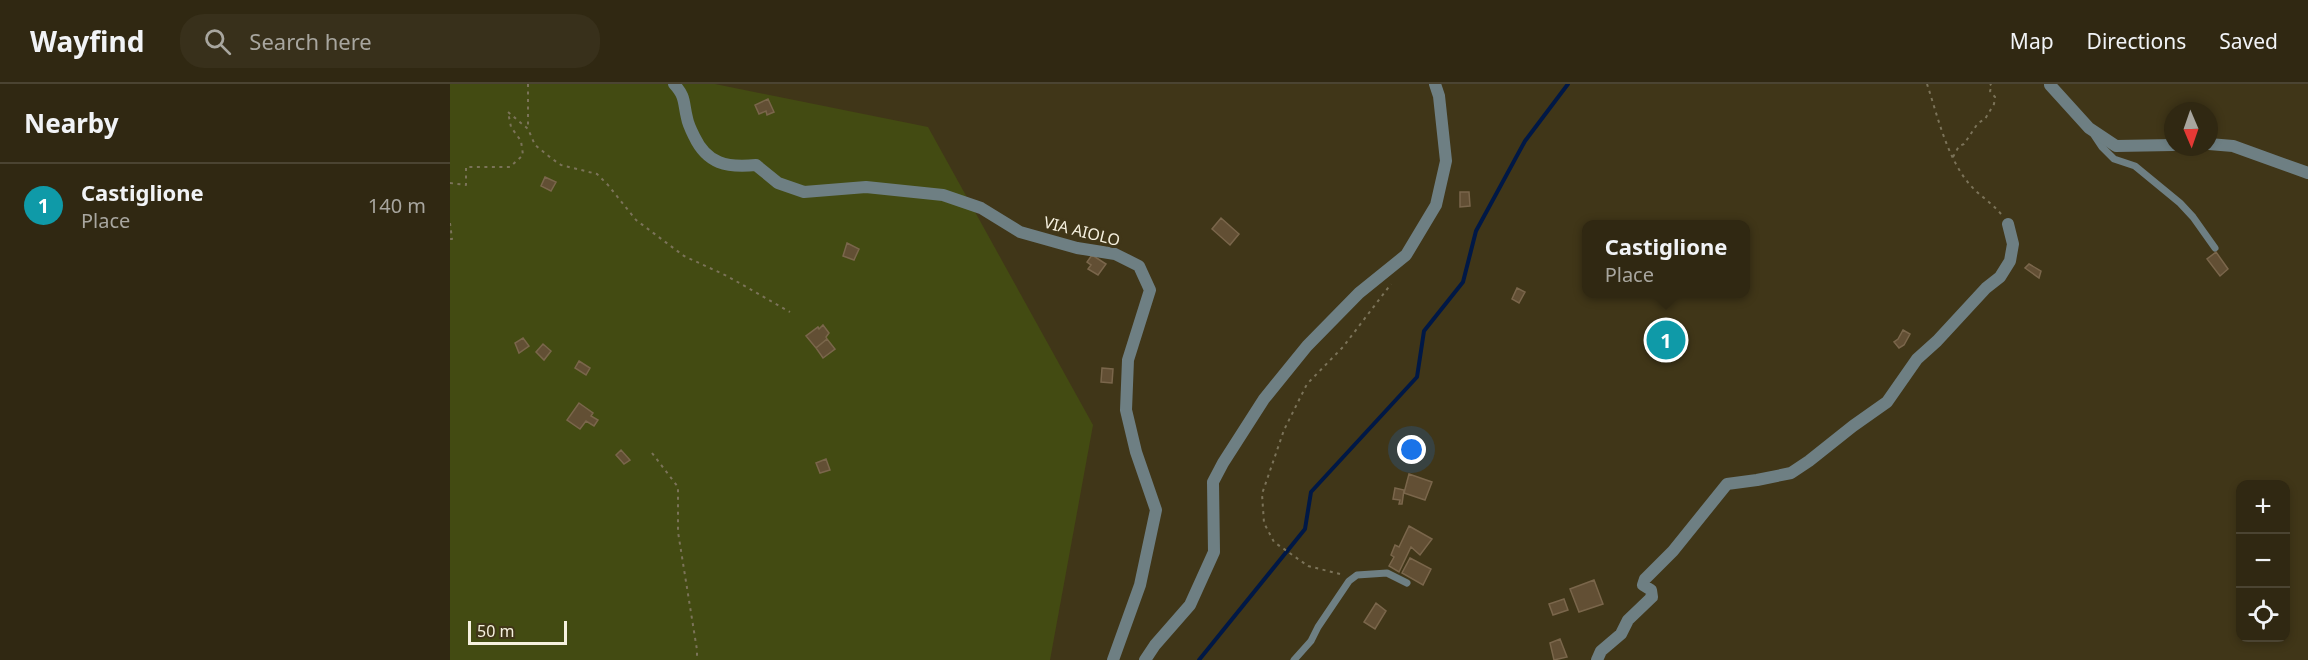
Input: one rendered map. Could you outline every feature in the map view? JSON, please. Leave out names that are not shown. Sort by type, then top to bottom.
[{"type":"street","name":"VIA AIOLO","points":[[674,84],[684,95],[687,121],[699,146],[714,161],[737,167],[756,165],[778,183],[804,192],[866,187],[943,195],[981,207],[1020,232],[1077,248],[1115,254],[1139,266],[1150,290],[1128,360],[1126,410],[1136,452],[1156,510],[1140,585],[1113,660]]},
{"type":"street","points":[[1145,660],[1190,605],[1214,552],[1213,482],[1223,463],[1264,399],[1307,346],[1359,293],[1406,255],[1436,205],[1446,161],[1436,84]]},
{"type":"street","points":[[2050,84],[2089,128],[2116,146],[2164,145]]},
{"type":"street","points":[[2218,145],[2233,146],[2308,172]]},
{"type":"street","points":[[1597,660],[1601,651],[1621,634],[1628,620],[1652,597],[1651,590],[1643,585],[1645,579],[1673,551],[1727,484],[1791,473],[1887,402],[1917,359],[1986,288],[2000,277],[2010,261],[2013,244],[2008,224]]},
{"type":"lane","points":[[2089,128],[2102,147],[2114,159],[2135,166],[2180,203],[2193,217],[2215,249]]},
{"type":"lane","points":[[1294,660],[1311,641],[1349,581],[1357,575],[1387,573],[1407,583]]},
{"type":"path","points":[[528,84],[528,129],[535,145],[561,165],[597,174],[636,220],[684,256],[727,276],[790,312]]},
{"type":"path","points":[[1927,84],[1953,158],[1971,186],[1992,202],[2008,224]]},
{"type":"path","points":[[1953,158],[1959,146],[1964,144],[1978,123],[1985,119],[1994,104],[1995,97],[1990,92],[1992,86],[1990,84]]},
{"type":"path","points":[[450,183],[466,185],[466,167],[510,167],[524,155],[521,141],[512,127],[508,112],[528,129]]},
{"type":"path","points":[[450,223],[452,239],[450,239]]},
{"type":"path","points":[[1349,581],[1346,575],[1308,566],[1274,542],[1264,523],[1262,494],[1284,430],[1307,384],[1343,347],[1390,285],[1395,275]]},
{"type":"path","points":[[652,453],[678,487],[678,532],[697,660]]},
{"type":"green space","points":[[450,84],[715,84],[928,127],[1093,425],[1050,660],[450,660]]},
{"type":"building","points":[[768,99],[774,112],[767,115],[766,111],[759,114],[755,105]]},
{"type":"building","points":[[545,177],[556,182],[551,191],[541,186]]},
{"type":"building","points":[[1460,192],[1469,192],[1470,206],[1460,207]]},
{"type":"building","points":[[1221,218],[1239,234],[1230,245],[1212,229]]},
{"type":"building","points":[[847,243],[859,249],[854,260],[843,256]]},
{"type":"building","points":[[2216,252],[2228,269],[2220,276],[2207,259]]},
{"type":"building","points":[[1092,255],[1106,264],[1098,275],[1088,269],[1091,265],[1087,262]]},
{"type":"building","points":[[2029,264],[2041,271],[2039,278],[2025,268]]},
{"type":"building","points":[[1517,288],[1525,292],[1519,303],[1512,299]]},
{"type":"building","points":[[823,325],[829,333],[827,339],[816,348],[806,336]]},
{"type":"building","points":[[1903,330],[1910,334],[1904,345],[1899,348],[1894,342]]},
{"type":"building","points":[[523,338],[529,346],[519,353],[515,343]]},
{"type":"building","points":[[827,339],[835,349],[823,358],[816,348]]},
{"type":"building","points":[[543,344],[551,351],[544,360],[536,352]]},
{"type":"building","points":[[579,361],[590,368],[586,375],[575,368]]},
{"type":"building","points":[[1102,368],[1113,369],[1112,383],[1101,382]]},
{"type":"building","points":[[579,403],[593,413],[591,416],[598,420],[594,426],[586,421],[580,429],[567,420]]},
{"type":"building","points":[[621,450],[630,460],[624,464],[616,455]]},
{"type":"building","points":[[826,459],[830,470],[820,473],[816,463]]},
{"type":"building","points":[[1409,474],[1432,482],[1425,500],[1404,493]]},
{"type":"building","points":[[1395,488],[1404,490],[1402,504],[1399,504],[1400,500],[1393,499]]},
{"type":"building","points":[[1409,526],[1432,539],[1420,555],[1411,547],[1399,572],[1389,566],[1394,557],[1391,555],[1395,545],[1399,547]]},
{"type":"building","points":[[1410,558],[1431,569],[1423,585],[1402,573]]},
{"type":"building","points":[[1594,580],[1603,604],[1579,612],[1570,589]]},
{"type":"building","points":[[1564,599],[1568,610],[1553,615],[1549,604]]},
{"type":"building","points":[[1376,603],[1386,611],[1375,629],[1364,622]]},
{"type":"building","points":[[1560,639],[1567,657],[1554,660],[1550,643]]},
{"type":"waterway","points":[[1199,660],[1305,529],[1311,492],[1417,377],[1424,331],[1463,282],[1476,231],[1525,141],[1568,84]]},
{"type":"place","name":"Castiglione","points":[[1666,340]]}]
